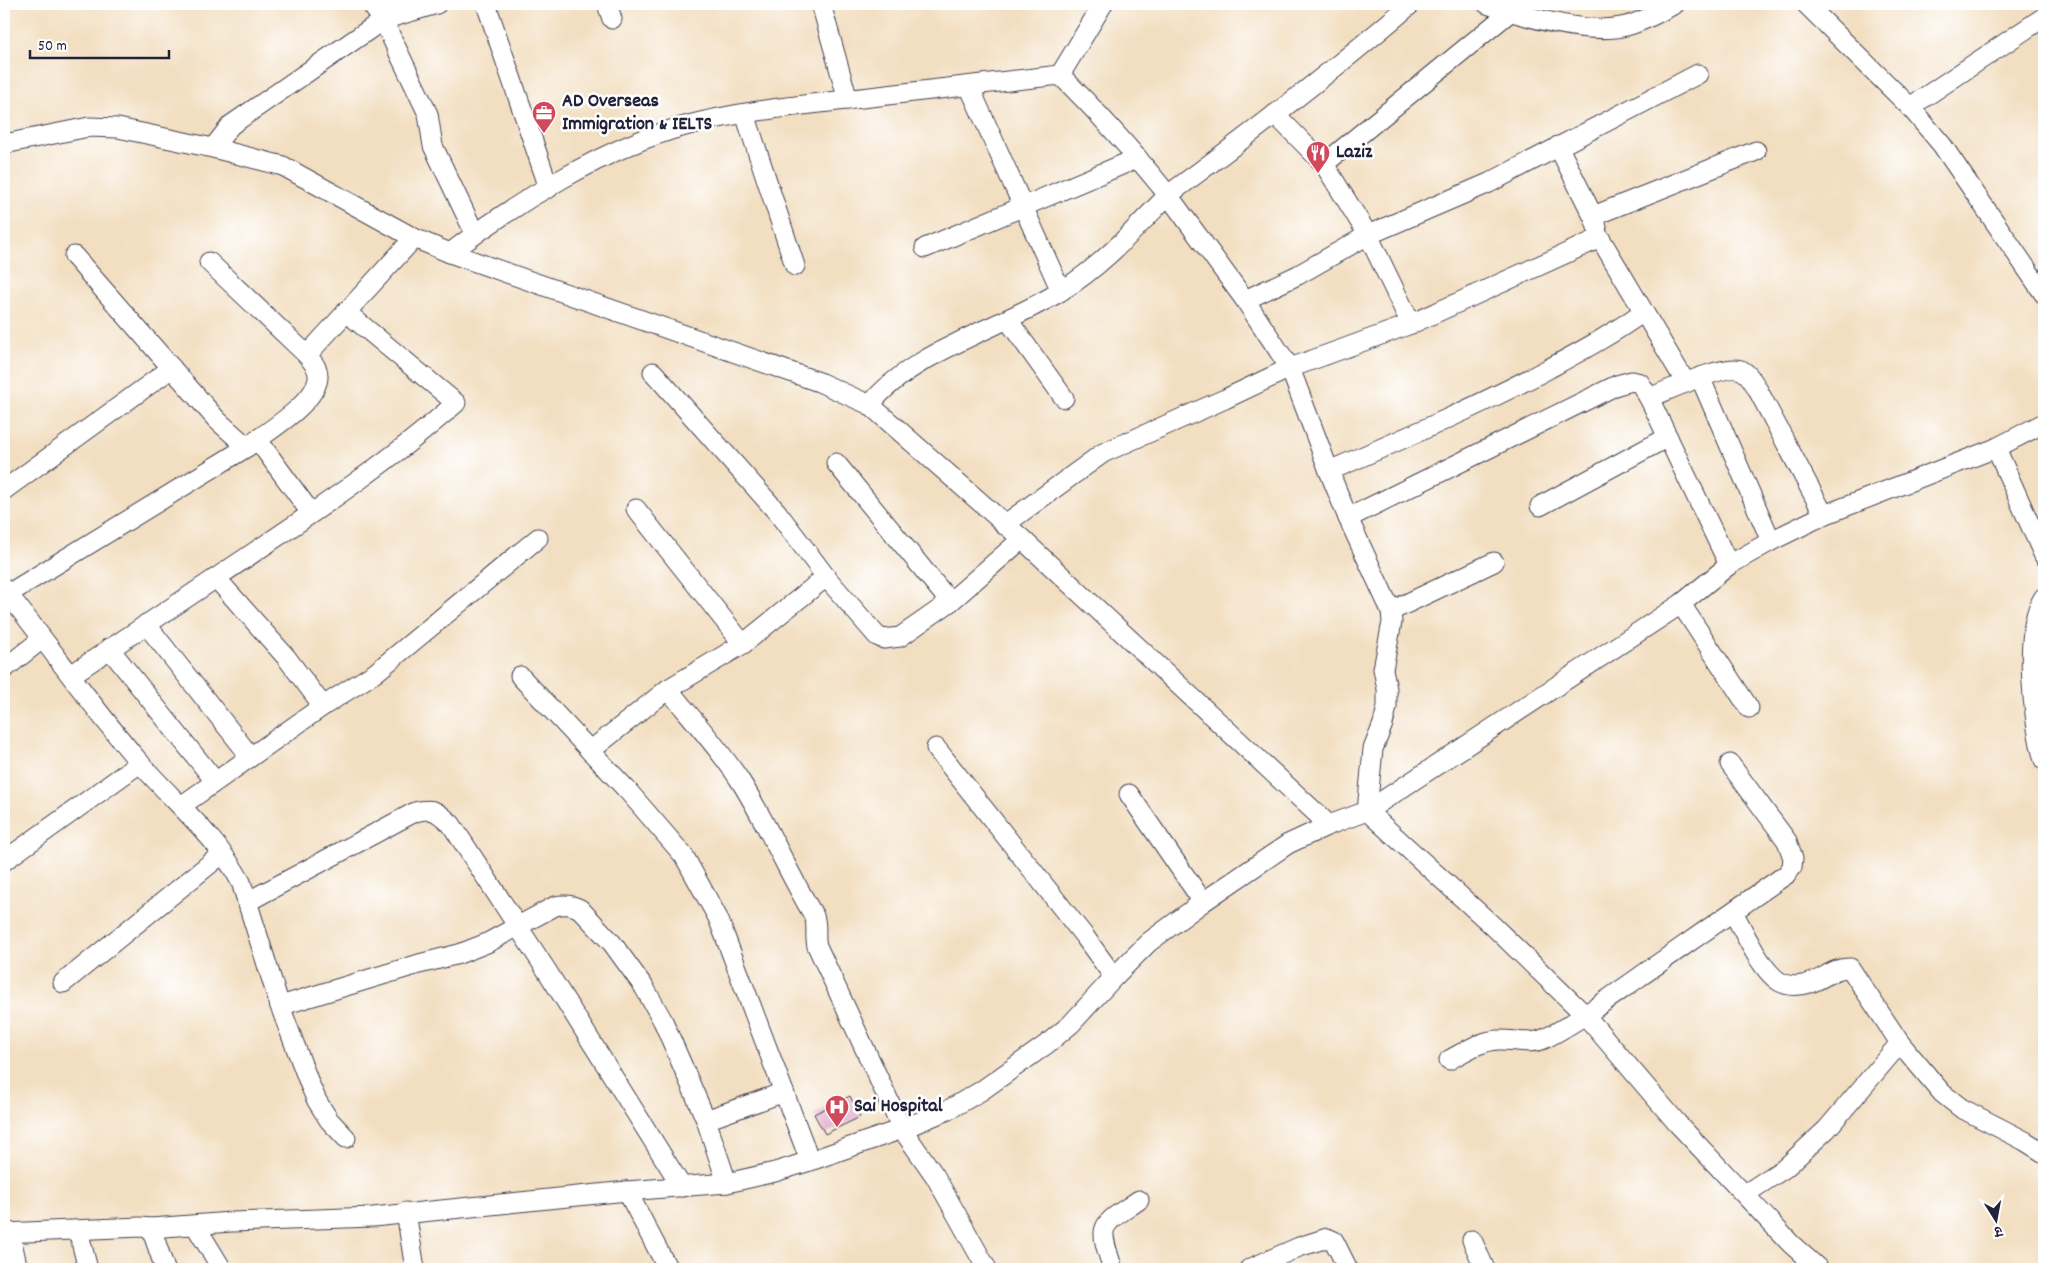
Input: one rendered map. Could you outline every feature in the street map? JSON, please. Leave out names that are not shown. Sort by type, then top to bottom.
[{"type":"street","points":[[371,4],[383,20],[428,114],[433,146],[475,234]]},
{"type":"street","points":[[213,148],[231,125],[383,20],[437,4]]},
{"type":"street","points":[[486,4],[549,188]]},
{"type":"street","points":[[821,4],[848,100]]},
{"type":"street","points":[[1060,75],[1103,4]]},
{"type":"street","points":[[870,405],[896,379],[937,355],[1061,291],[1111,254],[1168,195],[1252,133],[1358,50],[1411,4]]},
{"type":"street","points":[[1486,4],[1510,12],[1584,28],[1606,29],[1626,26],[1643,20],[1675,4]]},
{"type":"street","points":[[1806,4],[1910,107],[1942,145],[2044,294]]},
{"type":"street","points":[[1324,164],[1510,12]]},
{"type":"street","points":[[1910,107],[2044,17]]},
{"type":"street","points":[[1245,300],[1298,275],[1368,235],[1489,183],[1698,74]]},
{"type":"street","points":[[450,253],[475,234],[549,188],[632,144],[685,126],[762,110],[1060,75]]},
{"type":"street","points":[[1060,75],[1091,105],[1168,195],[1245,300],[1290,368],[1348,518],[1391,611],[1392,622],[1383,669],[1387,689],[1387,707],[1383,724],[1373,749],[1367,811]]},
{"type":"street","points":[[968,86],[1061,291]]},
{"type":"street","points":[[744,114],[795,266]]},
{"type":"street","points":[[1275,114],[1324,164],[1368,235],[1411,324]]},
{"type":"street","points":[[4,142],[89,127],[118,128],[213,148],[284,166],[414,238],[450,253],[819,382],[870,405],[1022,539],[1330,825]]},
{"type":"street","points":[[1558,146],[1593,216],[1600,238],[1643,312],[1693,380],[1771,541]]},
{"type":"street","points":[[1593,216],[1756,151]]},
{"type":"street","points":[[925,248],[1138,158]]},
{"type":"street","points":[[307,356],[414,238]]},
{"type":"street","points":[[1004,524],[1103,453],[1290,368],[1411,324],[1600,238]]},
{"type":"street","points":[[74,256],[217,420],[252,443],[312,513]]},
{"type":"street","points":[[209,262],[316,366],[318,375],[315,389],[300,406],[252,443],[6,591],[140,763],[181,806],[232,866],[241,882],[280,1006],[317,1101],[329,1120],[346,1138]]},
{"type":"street","points":[[71,675],[312,513],[422,433],[456,403],[346,312]]},
{"type":"street","points":[[1329,471],[1409,437],[1513,387],[1620,329],[1643,312]]},
{"type":"street","points":[[1008,320],[1064,398]]},
{"type":"street","points":[[4,490],[172,368]]},
{"type":"street","points":[[1649,398],[1693,380],[1732,369],[1742,370],[1760,394],[1824,515]]},
{"type":"street","points":[[653,372],[776,512],[826,577],[871,630],[884,639],[900,637],[950,602],[1022,539]]},
{"type":"street","points":[[1348,518],[1624,382],[1640,383],[1729,565]]},
{"type":"street","points":[[18,1269],[7,1233],[373,1217],[627,1190],[727,1183],[775,1172],[810,1161],[902,1129],[948,1110],[981,1090],[1047,1044],[1071,1024],[1114,976],[1149,942],[1203,902],[1288,844],[1367,811],[1681,604],[1729,565],[1771,541],[1824,515],[1996,448],[2044,424]]},
{"type":"street","points":[[1540,506],[1668,437]]},
{"type":"street","points":[[1996,448],[2044,556]]},
{"type":"street","points":[[836,463],[950,602]]},
{"type":"street","points":[[636,510],[743,644]]},
{"type":"street","points":[[181,806],[250,756],[375,673],[538,538]]},
{"type":"street","points":[[1391,611],[1494,562]]},
{"type":"street","points":[[590,750],[668,689],[743,644],[826,577]]},
{"type":"street","points":[[216,578],[286,657],[323,706]]},
{"type":"street","points":[[2044,597],[2035,620],[2032,643],[2034,718],[2044,760]]},
{"type":"street","points":[[1681,604],[1749,708]]},
{"type":"street","points":[[146,624],[250,756]]},
{"type":"street","points":[[4,669],[42,639]]},
{"type":"street","points":[[109,648],[215,780]]},
{"type":"street","points":[[520,676],[590,750],[684,856],[718,918],[810,1161]]},
{"type":"street","points":[[668,689],[711,742],[740,782],[814,916],[817,927],[816,946],[902,1129],[935,1176],[987,1269]]},
{"type":"street","points":[[936,748],[1114,976]]},
{"type":"street","points":[[4,861],[140,763]]},
{"type":"street","points":[[1449,1060],[1477,1045],[1492,1041],[1537,1042],[1585,1015],[1788,874],[1792,868],[1793,858],[1787,841],[1730,764]]},
{"type":"street","points":[[1129,794],[1203,902]]},
{"type":"street","points":[[247,902],[415,812],[437,811],[451,824],[548,971],[682,1187]]},
{"type":"street","points":[[1367,811],[1492,925],[1585,1015],[1677,1124],[1791,1244],[1819,1269]]},
{"type":"street","points":[[63,983],[222,854]]},
{"type":"street","points":[[280,1006],[419,964],[459,954],[487,943],[554,906],[564,904],[574,906],[580,909],[612,943],[644,987],[663,1021],[706,1120],[727,1183]]},
{"type":"street","points":[[1733,912],[1764,964],[1780,982],[1790,986],[1811,983],[1838,969],[1850,968],[1900,1043],[1942,1093],[1962,1108],[2044,1153]]},
{"type":"street","points":[[1745,1194],[1786,1168],[1827,1129],[1900,1043]]},
{"type":"street","points":[[706,1120],[784,1092]]},
{"type":"street","points":[[627,1190],[668,1269]]},
{"type":"street","points":[[1113,1269],[1103,1240],[1104,1227],[1108,1222],[1139,1200]]},
{"type":"street","points":[[406,1212],[415,1269]]},
{"type":"street","points":[[195,1226],[222,1269]]},
{"type":"street","points":[[151,1228],[165,1269]]},
{"type":"street","points":[[78,1230],[88,1269]]},
{"type":"street","points":[[1249,1269],[1305,1244],[1326,1238],[1334,1241],[1348,1269]]},
{"type":"street","points":[[1472,1240],[1485,1269]]},
{"type":"building","points":[[850,1096],[860,1117],[825,1134],[814,1114]]},
{"type":"place","name":"AD Overseas Immigration & IELTS","points":[[544,134]]},
{"type":"place","name":"Laziz","points":[[1318,174]]},
{"type":"place","name":"Sai Hospital","points":[[837,1128]]}]
